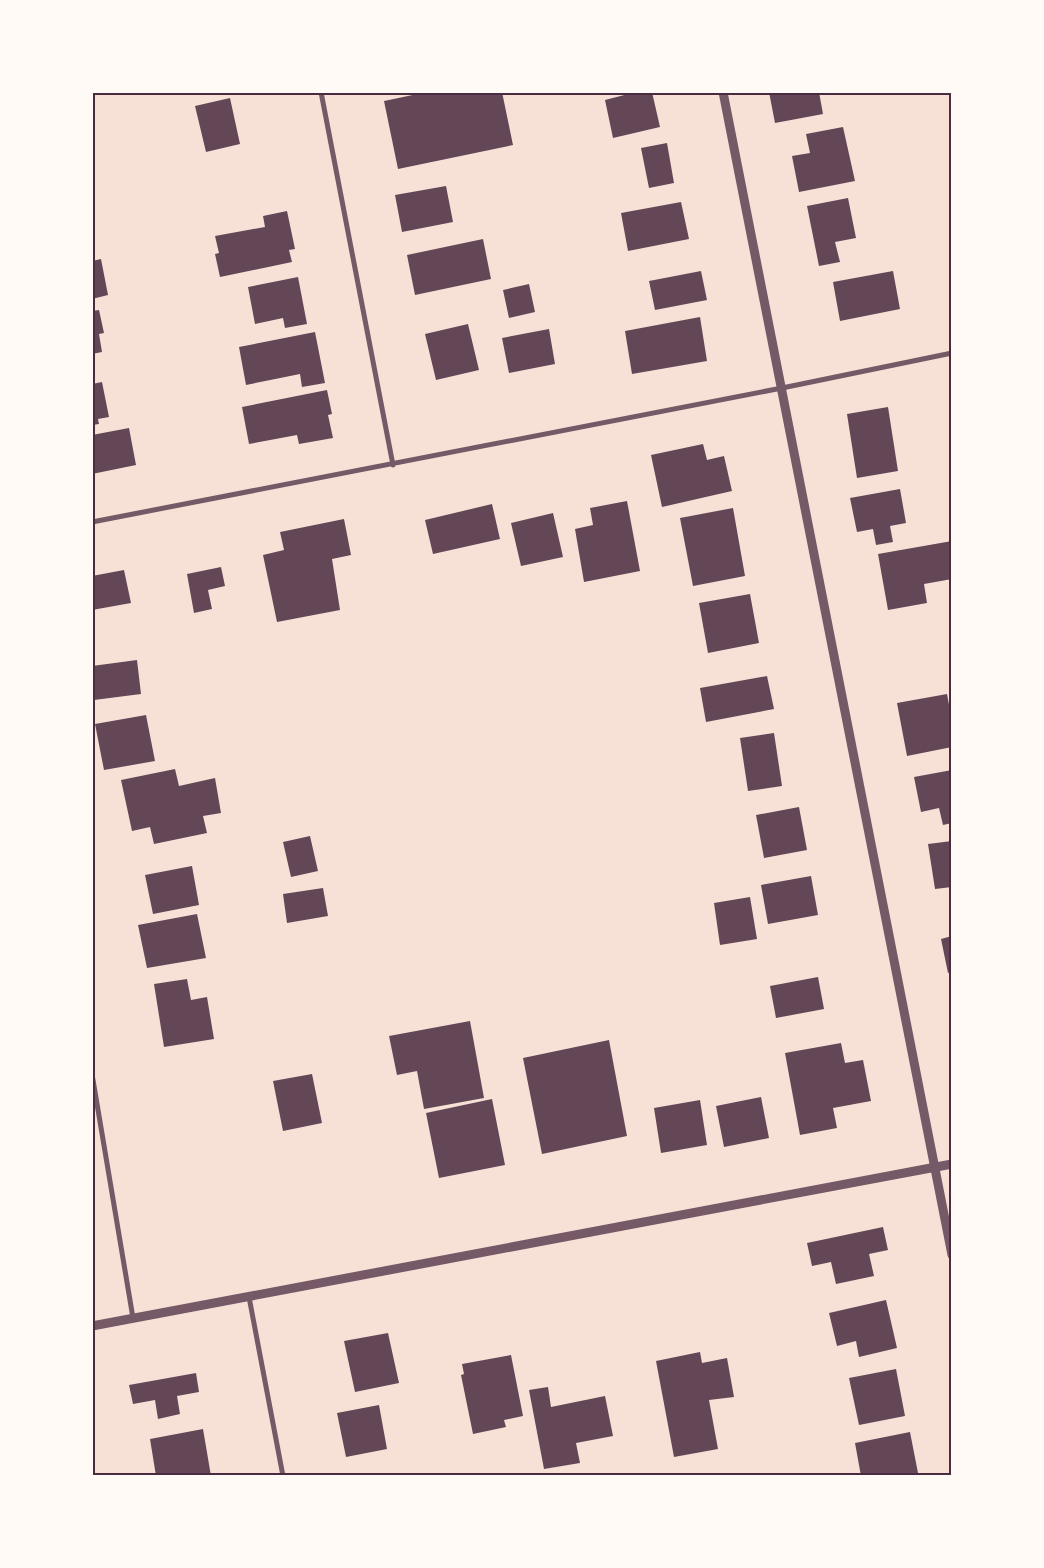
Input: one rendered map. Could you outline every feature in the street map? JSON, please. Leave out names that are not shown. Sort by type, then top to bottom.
[{"type":"street","points":[[321,92],[393,464]]},
{"type":"street","points":[[723,92],[952,1255]]},
{"type":"street","points":[[92,522],[782,388],[952,353]]},
{"type":"street","points":[[92,1074],[133,1318]]},
{"type":"street","points":[[92,1326],[952,1164]]},
{"type":"street","points":[[249,1297],[283,1476]]},
{"type":"building","points":[[427,92],[502,92],[513,145],[398,169],[384,101]]},
{"type":"building","points":[[636,92],[652,92],[660,127],[613,138],[605,100]]},
{"type":"building","points":[[769,92],[819,92],[823,114],[775,123]]},
{"type":"building","points":[[230,98],[240,144],[206,152],[195,106]]},
{"type":"building","points":[[843,127],[855,181],[799,192],[792,156],[810,153],[806,134]]},
{"type":"building","points":[[667,143],[674,183],[649,188],[641,148]]},
{"type":"building","points":[[446,186],[453,222],[402,232],[395,195]]},
{"type":"building","points":[[848,198],[856,238],[835,242],[840,262],[819,266],[807,206]]},
{"type":"building","points":[[681,202],[689,239],[628,251],[621,213]]},
{"type":"building","points":[[287,211],[295,249],[289,250],[292,262],[220,277],[215,254],[219,253],[215,236],[265,227],[263,216]]},
{"type":"building","points":[[483,239],[491,279],[415,295],[407,255]]},
{"type":"building","points":[[101,259],[108,295],[92,299],[92,261]]},
{"type":"building","points":[[701,271],[707,300],[655,310],[649,281]]},
{"type":"building","points":[[893,271],[900,309],[840,321],[833,282]]},
{"type":"building","points":[[298,277],[307,324],[285,328],[283,318],[255,324],[248,287]]},
{"type":"building","points":[[529,284],[535,312],[509,318],[503,290]]},
{"type":"building","points":[[99,310],[104,333],[99,334],[102,352],[92,354],[92,311]]},
{"type":"building","points":[[700,317],[707,361],[632,374],[625,331]]},
{"type":"building","points":[[468,324],[479,370],[436,380],[425,334]]},
{"type":"building","points":[[549,329],[555,364],[509,373],[502,338]]},
{"type":"building","points":[[315,332],[325,383],[302,387],[300,374],[246,385],[239,347]]},
{"type":"building","points":[[102,382],[109,417],[98,419],[99,424],[92,425],[92,384]]},
{"type":"building","points":[[327,390],[332,414],[328,415],[333,438],[299,444],[297,435],[249,444],[242,407]]},
{"type":"building","points":[[888,407],[898,471],[857,478],[847,414]]},
{"type":"building","points":[[129,428],[136,465],[92,474],[92,435]]},
{"type":"building","points":[[703,444],[707,460],[724,456],[732,491],[662,507],[651,455]]},
{"type":"building","points":[[900,489],[906,523],[890,526],[893,542],[876,545],[873,529],[857,532],[850,498]]},
{"type":"building","points":[[627,501],[640,571],[584,582],[575,529],[593,525],[590,508]]},
{"type":"building","points":[[492,504],[500,539],[433,554],[425,520]]},
{"type":"building","points":[[733,508],[745,576],[693,586],[680,518]]},
{"type":"building","points":[[553,513],[563,557],[521,566],[511,523]]},
{"type":"building","points":[[344,519],[351,555],[332,559],[340,610],[277,622],[263,555],[284,550],[280,532]]},
{"type":"building","points":[[952,541],[952,579],[924,584],[927,603],[888,610],[878,554]]},
{"type":"building","points":[[221,567],[225,586],[208,590],[212,609],[194,613],[187,574]]},
{"type":"building","points":[[124,570],[131,603],[92,610],[92,576]]},
{"type":"building","points":[[750,594],[759,643],[708,653],[699,603]]},
{"type":"building","points":[[137,660],[141,694],[94,700],[92,666]]},
{"type":"building","points":[[767,676],[774,709],[706,722],[700,688]]},
{"type":"building","points":[[947,694],[952,721],[952,747],[907,756],[897,703]]},
{"type":"building","points":[[146,715],[155,761],[104,770],[95,724]]},
{"type":"building","points":[[774,733],[782,786],[748,791],[740,738]]},
{"type":"building","points":[[175,769],[179,786],[215,778],[221,813],[203,816],[207,833],[154,844],[150,827],[132,831],[121,780]]},
{"type":"building","points":[[952,770],[952,823],[943,825],[939,808],[921,812],[914,777]]},
{"type":"building","points":[[799,807],[807,850],[764,858],[756,815]]},
{"type":"building","points":[[310,836],[318,871],[291,877],[283,842]]},
{"type":"building","points":[[952,841],[952,887],[935,889],[928,844]]},
{"type":"building","points":[[192,866],[199,905],[153,914],[145,875]]},
{"type":"building","points":[[811,876],[818,915],[768,924],[761,885]]},
{"type":"building","points":[[323,888],[328,916],[287,923],[283,894]]},
{"type":"building","points":[[750,897],[757,939],[720,945],[714,903]]},
{"type":"building","points":[[197,914],[206,958],[147,968],[138,925]]},
{"type":"building","points":[[952,936],[952,972],[948,973],[941,939]]},
{"type":"building","points":[[818,977],[824,1009],[776,1018],[770,986]]},
{"type":"building","points":[[187,979],[191,1000],[207,997],[214,1039],[164,1047],[154,984]]},
{"type":"building","points":[[470,1021],[484,1098],[424,1109],[417,1071],[397,1075],[389,1036]]},
{"type":"building","points":[[609,1040],[627,1136],[542,1154],[523,1058]]},
{"type":"building","points":[[841,1043],[845,1063],[863,1060],[871,1101],[833,1108],[837,1128],[800,1135],[785,1053]]},
{"type":"building","points":[[312,1074],[322,1123],[283,1131],[273,1081]]},
{"type":"building","points":[[761,1097],[769,1138],[724,1147],[716,1106]]},
{"type":"building","points":[[492,1099],[505,1165],[439,1178],[426,1113]]},
{"type":"building","points":[[700,1100],[707,1145],[661,1153],[654,1108]]},
{"type":"building","points":[[883,1227],[888,1250],[869,1254],[874,1276],[836,1284],[831,1262],[812,1266],[807,1243]]},
{"type":"building","points":[[886,1300],[897,1348],[859,1357],[856,1341],[837,1346],[829,1313]]},
{"type":"building","points":[[388,1333],[399,1383],[355,1392],[344,1341]]},
{"type":"building","points":[[700,1352],[702,1363],[727,1358],[734,1397],[709,1400],[718,1449],[674,1457],[656,1361]]},
{"type":"building","points":[[511,1355],[523,1416],[504,1420],[506,1427],[473,1434],[461,1375],[464,1374],[462,1364]]},
{"type":"building","points":[[896,1369],[905,1416],[859,1425],[849,1378]]},
{"type":"building","points":[[196,1373],[199,1392],[177,1396],[180,1414],[158,1419],[155,1400],[133,1404],[129,1385]]},
{"type":"building","points":[[548,1387],[551,1407],[605,1396],[613,1436],[576,1443],[580,1463],[544,1469],[529,1390]]},
{"type":"building","points":[[379,1405],[387,1449],[346,1457],[337,1413]]},
{"type":"building","points":[[203,1429],[211,1476],[156,1476],[150,1439]]},
{"type":"building","points":[[910,1432],[918,1473],[906,1476],[861,1476],[855,1443]]}]
